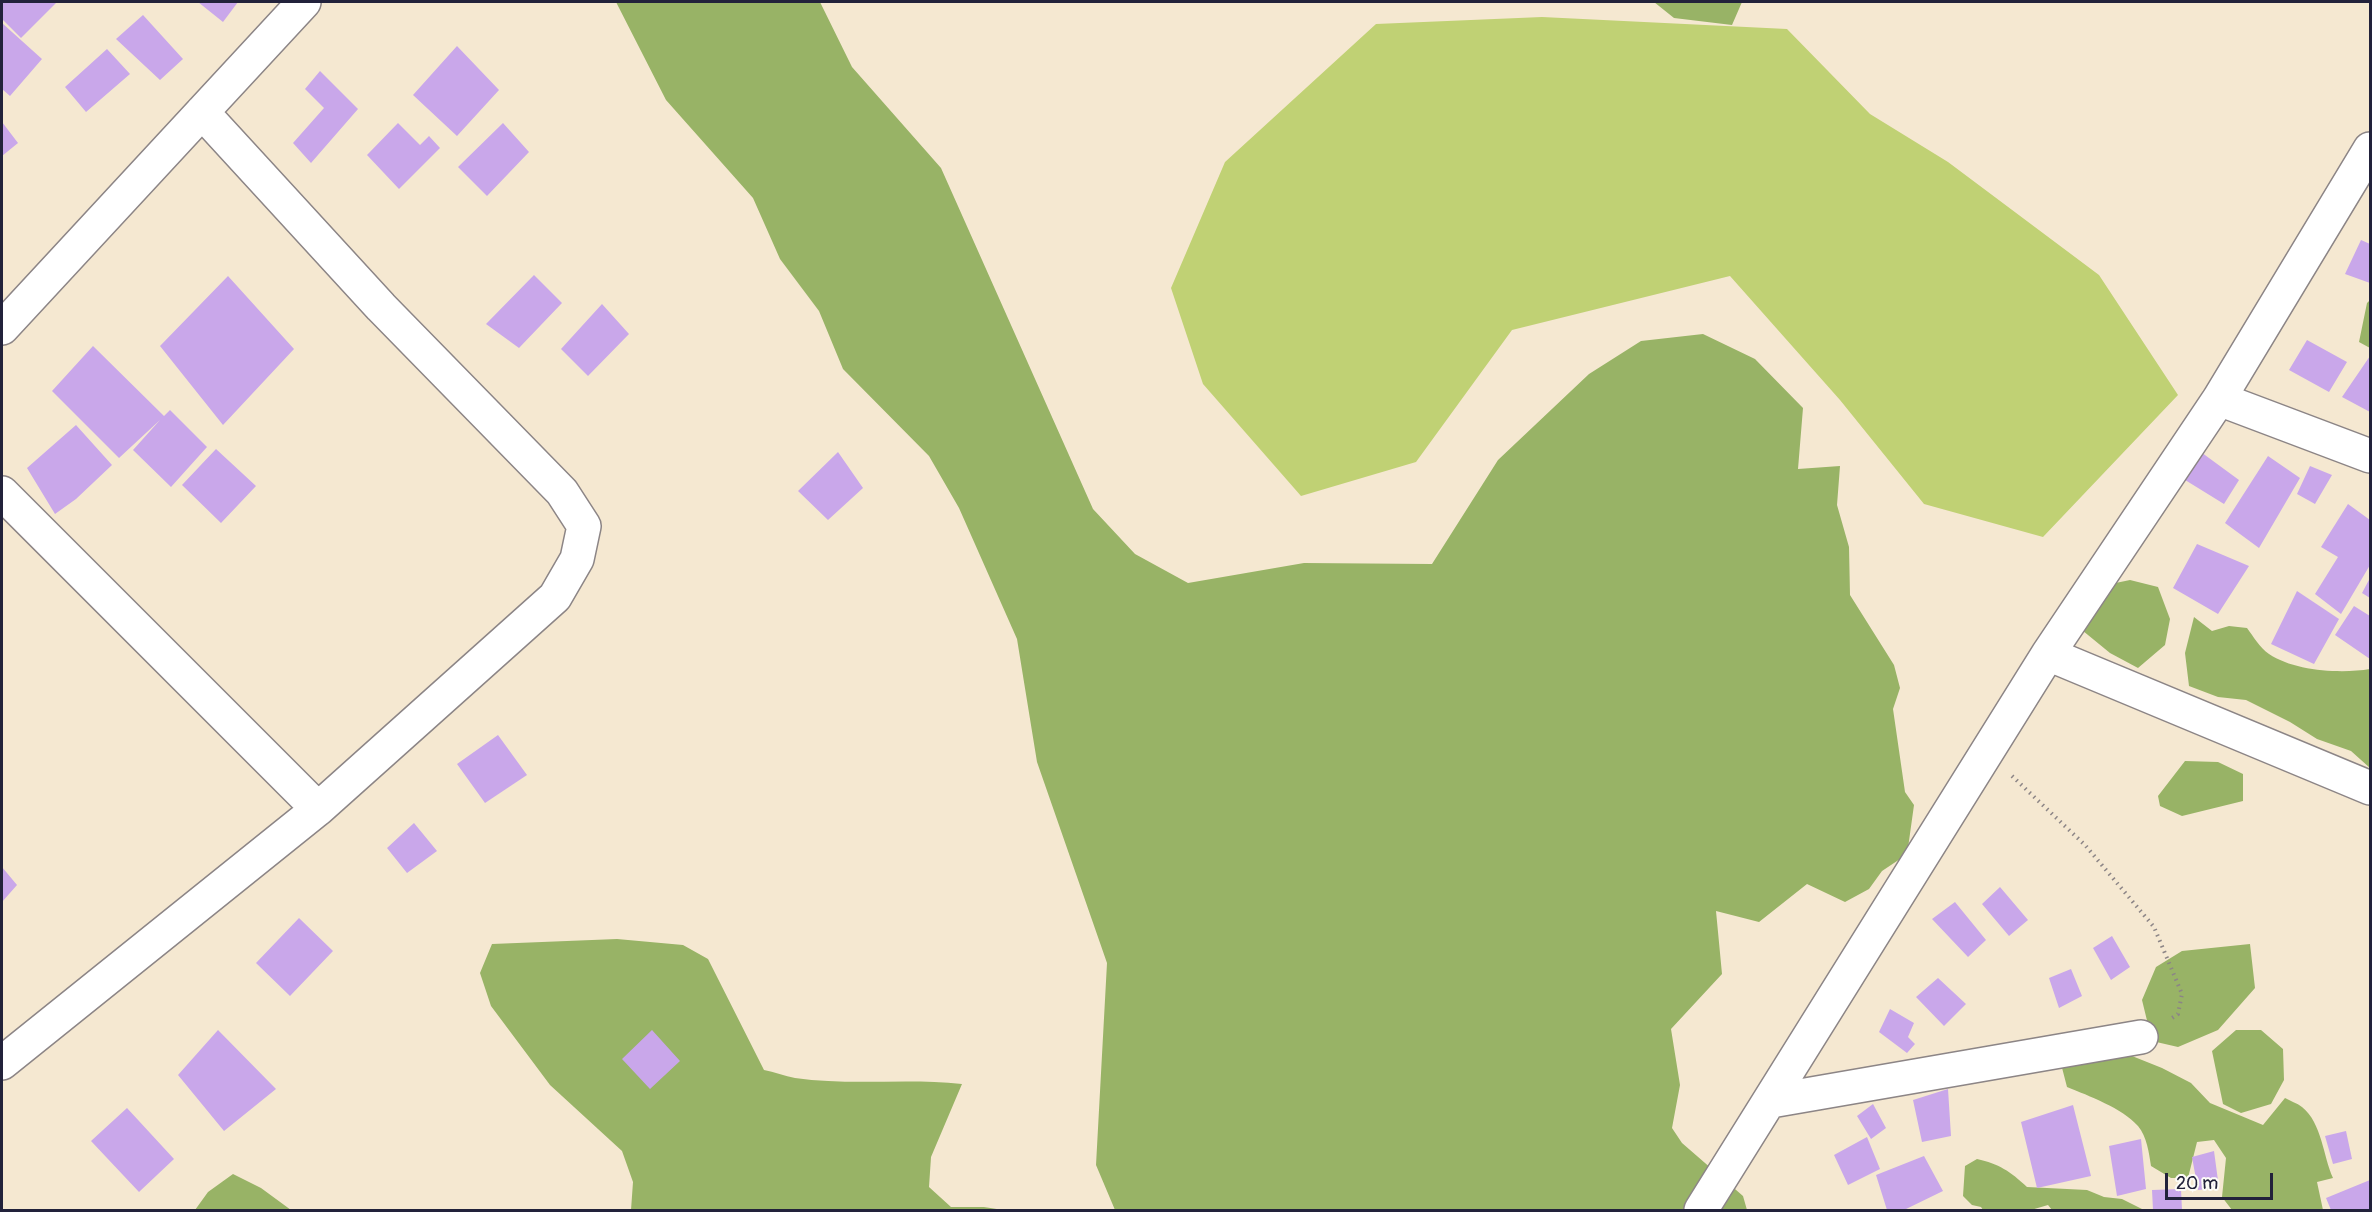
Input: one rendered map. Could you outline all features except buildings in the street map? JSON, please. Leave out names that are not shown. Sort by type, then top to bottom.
[{"type":"street","points":[[2,328],[304,2]]},
{"type":"street","points":[[2,1063],[318,809],[555,597],[577,559],[584,526],[562,492],[381,308],[202,112]]},
{"type":"street","points":[[1701,1210],[2048,654],[2219,399],[2370,149]]},
{"type":"street","points":[[2219,399],[2370,456]]},
{"type":"street","points":[[2,493],[318,809]]},
{"type":"street","points":[[2048,654],[2370,788]]},
{"type":"street","points":[[1771,1101],[2141,1037]]},
{"type":"path","points":[[1988,753],[2085,845],[2154,927],[2182,993],[2178,1014],[2141,1037]]},
{"type":"green space","points":[[616,2],[820,2],[852,67],[941,168],[1093,509],[1135,554],[1188,583],[1304,563],[1432,564],[1498,460],[1589,374],[1641,341],[1703,334],[1755,359],[1803,408],[1798,469],[1840,466],[1837,505],[1849,547],[1850,595],[1894,665],[1900,688],[1893,709],[1905,792],[1914,805],[1908,848],[1900,859],[1882,871],[1869,889],[1845,902],[1807,884],[1759,922],[1716,911],[1722,974],[1671,1029],[1680,1085],[1672,1128],[1682,1143],[1743,1196],[1747,1210],[1115,1210],[1096,1165],[1107,963],[1037,762],[1017,639],[959,508],[929,456],[843,369],[819,311],[780,259],[753,198],[666,100]]},
{"type":"green space","points":[[1654,2],[1742,2],[1732,25],[1674,18]]},
{"type":"green space","points":[[1542,17],[1787,29],[1870,114],[1948,162],[2099,275],[2178,395],[2043,537],[1924,504],[1840,400],[1730,276],[1512,330],[1416,462],[1301,496],[1203,384],[1171,288],[1225,162],[1376,24]]},
{"type":"green space","points":[[2370,300],[2370,348],[2359,342],[2367,303]]},
{"type":"green space","points":[[2130,580],[2158,587],[2170,619],[2165,645],[2138,668],[2110,653],[2077,626],[2106,585]]},
{"type":"green space","points":[[2194,617],[2212,631],[2229,626],[2247,628],[2266,651],[2279,660],[2304,668],[2332,671],[2370,669],[2370,768],[2351,751],[2317,739],[2290,722],[2246,700],[2218,697],[2189,686],[2185,653]]},
{"type":"green space","points":[[2185,761],[2218,762],[2243,774],[2243,801],[2182,816],[2160,806],[2158,796]]},
{"type":"green space","points":[[617,939],[683,945],[708,959],[764,1070],[795,1078],[816,1080],[962,1084],[931,1157],[929,1187],[951,1207],[984,1207],[1003,1210],[631,1210],[633,1182],[622,1151],[550,1085],[491,1006],[480,973],[492,944]]},
{"type":"green space","points":[[2250,944],[2255,988],[2218,1030],[2178,1047],[2152,1041],[2142,1000],[2156,967],[2182,951]]},
{"type":"green space","points":[[2236,1030],[2261,1030],[2283,1049],[2284,1080],[2271,1104],[2241,1113],[2223,1104],[2212,1051]]},
{"type":"green space","points":[[2122,1052],[2191,1083],[2210,1103],[2263,1125],[2285,1098],[2302,1107],[2309,1114],[2318,1131],[2333,1178],[2317,1182],[2323,1210],[2232,1210],[2222,1197],[2226,1158],[2214,1140],[2197,1142],[2188,1178],[2171,1178],[2151,1166],[2146,1140],[2138,1126],[2114,1108],[2067,1087],[2060,1060]]},
{"type":"green space","points":[[1977,1159],[2004,1169],[2027,1187],[2087,1190],[2104,1197],[2122,1199],[2144,1210],[2052,1210],[2048,1205],[2031,1210],[1983,1210],[1981,1207],[1972,1205],[1963,1196],[1965,1166]]},
{"type":"green space","points":[[233,1174],[261,1188],[291,1210],[195,1210],[208,1192]]}]
